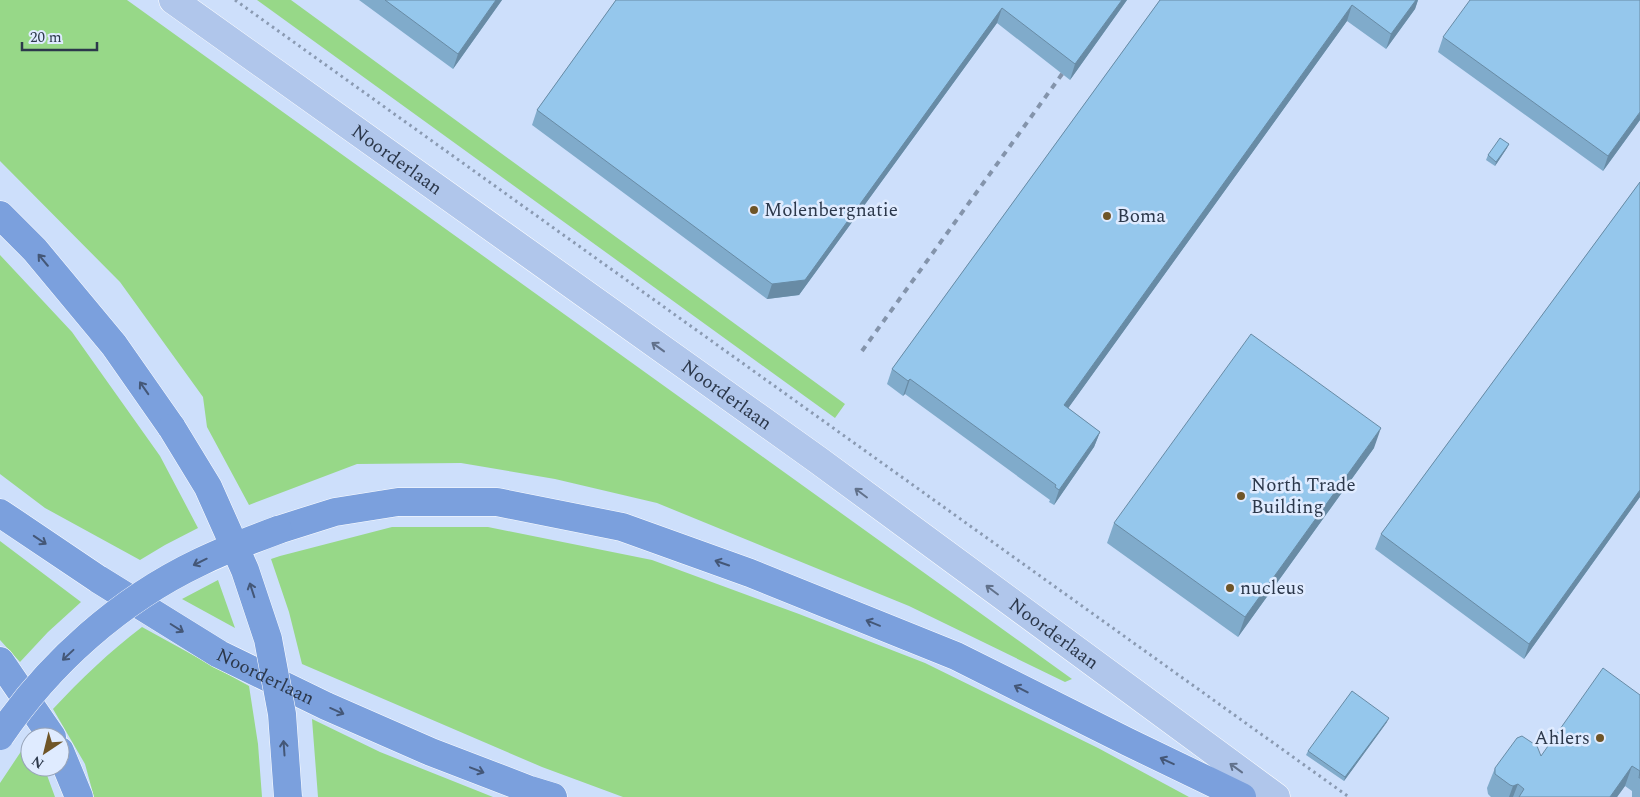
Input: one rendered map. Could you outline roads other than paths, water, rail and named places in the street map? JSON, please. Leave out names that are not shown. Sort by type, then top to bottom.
[{"type":"highway","points":[[0,215],[35,250],[114,345],[172,428],[208,486],[245,570],[268,639],[282,714],[288,797]]},
{"type":"highway","points":[[0,736],[28,698],[54,668],[108,619],[166,579],[191,566],[240,544],[335,512],[398,502],[497,502],[622,528],[750,573],[956,656],[1242,797]]},
{"type":"highway","name":"Noorderlaan","points":[[0,512],[98,579],[219,654],[326,706],[431,752],[553,797]]},
{"type":"highway","points":[[0,661],[45,727]]},
{"type":"highway","points":[[70,775],[79,797]]},
{"type":"main road","name":"Noorderlaan","points":[[173,0],[818,460],[1276,797]]},
{"type":"railway","points":[[862,351],[1070,63]]},
{"type":"place","name":"Molenbergnatie","points":[[754,210]]},
{"type":"place","name":"Boma","points":[[1107,216]]},
{"type":"place","name":"North Trade Building","points":[[1241,496]]},
{"type":"place","name":"nucleus","points":[[1230,588]]},
{"type":"place","name":"Ahlers","points":[[1600,738]]}]
